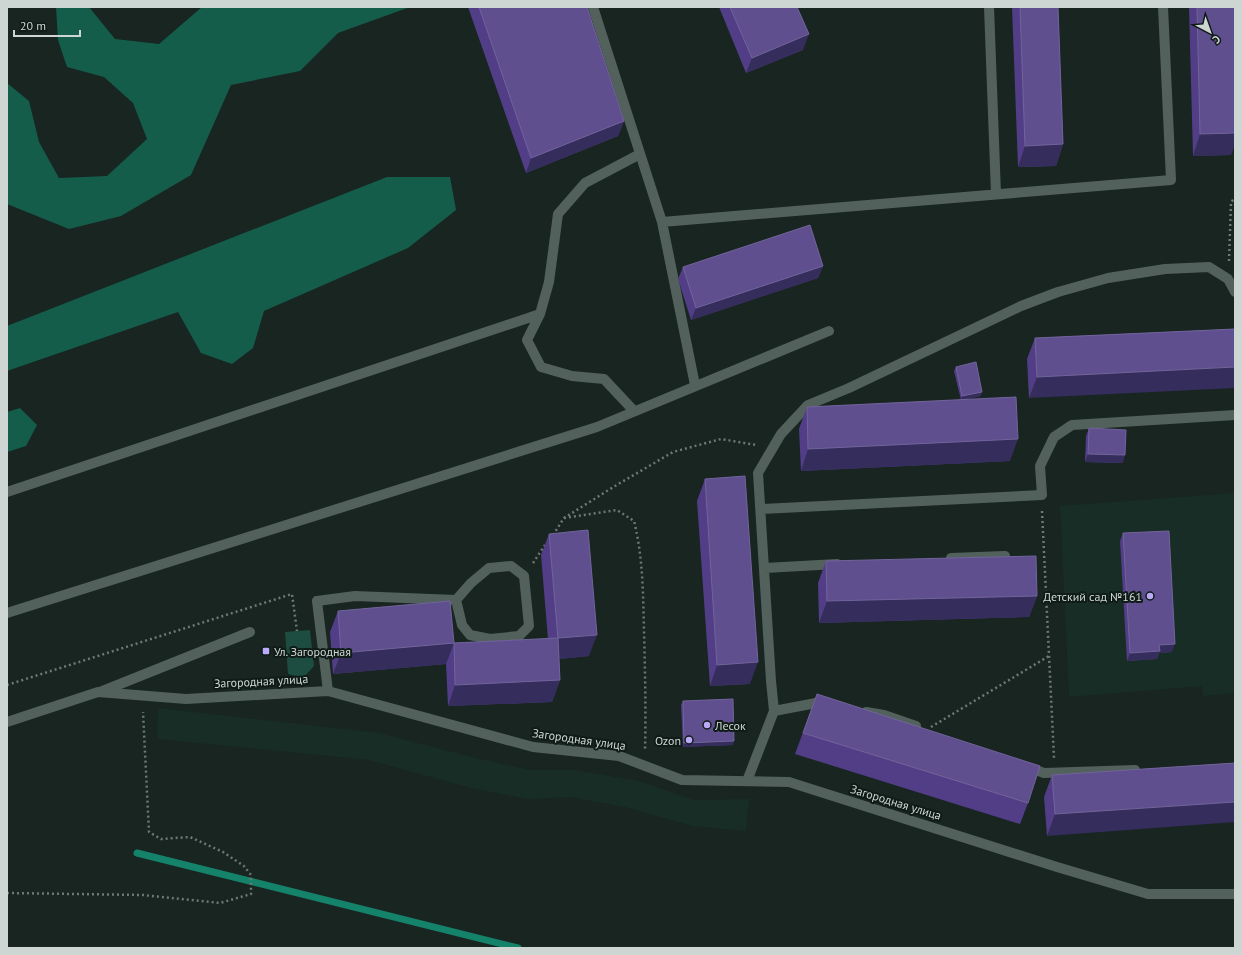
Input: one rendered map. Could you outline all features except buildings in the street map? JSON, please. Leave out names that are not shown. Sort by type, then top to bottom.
[{"type":"street","points":[[593,7],[662,222],[695,385]]},
{"type":"street","points":[[989,7],[996,194]]},
{"type":"street","points":[[662,222],[1171,180],[1163,7]]},
{"type":"street","points":[[634,411],[604,380],[572,376],[541,367],[527,340],[540,314],[549,282],[558,214],[585,183],[640,154]]},
{"type":"street","points":[[747,781],[774,711],[758,473],[781,434],[808,405],[849,388],[1014,309],[1058,292],[1108,278],[1165,269],[1209,268],[1228,279],[1235,292]]},
{"type":"street","points":[[7,492],[540,314]]},
{"type":"street","points":[[7,613],[597,427],[695,385],[829,331]]},
{"type":"street","points":[[761,509],[1042,495],[1040,466],[1054,437],[1072,426],[1235,415]]},
{"type":"street","points":[[940,559],[1005,556]]},
{"type":"street","points":[[765,568],[844,564]]},
{"type":"street","points":[[511,566],[524,576],[529,626],[519,636],[490,639],[470,635],[462,625],[456,600],[471,583],[489,568],[511,566]]},
{"type":"street","points":[[328,691],[316,601],[355,596],[456,600]]},
{"type":"street","points":[[98,692],[250,632]]},
{"type":"street","name":"Загородная улица","points":[[7,722],[98,692],[186,699],[328,691],[534,747],[619,756],[682,780],[789,782],[1057,867],[1148,894],[1235,894]]},
{"type":"street","points":[[774,711],[816,703],[838,707]]},
{"type":"street","points":[[854,709],[884,715],[926,730]]},
{"type":"street","points":[[1014,762],[1044,773],[1148,770]]},
{"type":"path","points":[[1228,279],[1231,202],[1235,198]]},
{"type":"path","points":[[551,537],[564,518],[615,486],[674,452],[721,439],[772,448]]},
{"type":"path","points":[[1042,495],[1054,773]]},
{"type":"path","points":[[564,518],[617,510],[634,521],[639,541],[643,574],[646,688],[645,766]]},
{"type":"path","points":[[524,576],[546,544]]},
{"type":"path","points":[[7,685],[292,594],[297,631]]},
{"type":"path","points":[[926,730],[1049,656]]},
{"type":"path","points":[[7,893],[143,895],[220,903],[251,894],[251,875],[244,866],[223,852],[190,837],[161,839],[149,832],[142,695]]},
{"type":"shaded area","name":"Детский сад №161","points":[[1235,493],[1235,693],[1203,696],[1202,686],[1069,697],[1060,506]]},
{"type":"shaded area","points":[[158,708],[379,733],[530,770],[575,770],[639,781],[694,800],[749,799],[746,831],[692,826],[629,808],[571,797],[528,799],[471,788],[369,760],[157,739]]},
{"type":"green space","points":[[56,7],[89,7],[115,39],[159,44],[202,7],[410,7],[338,33],[300,71],[231,85],[191,175],[121,216],[69,229],[7,204],[7,83],[29,101],[39,142],[59,178],[107,176],[147,139],[133,103],[104,77],[67,67],[58,40]]},
{"type":"green space","points":[[387,177],[450,177],[456,210],[408,248],[264,311],[253,348],[232,364],[201,353],[178,312],[7,371],[7,326]]},
{"type":"green space","points":[[20,408],[37,425],[26,446],[7,452],[7,412]]},
{"type":"green space","points":[[310,630],[314,666],[303,678],[288,674],[285,632]]},
{"type":"waterway","points":[[137,853],[518,948]]},
{"type":"place","name":"Детский сад №161","points":[[1150,596]]},
{"type":"place","name":"Ул. Загородная","points":[[266,651]]},
{"type":"place","name":"Лесок","points":[[707,725]]},
{"type":"place","name":"Ozon","points":[[689,740]]}]
